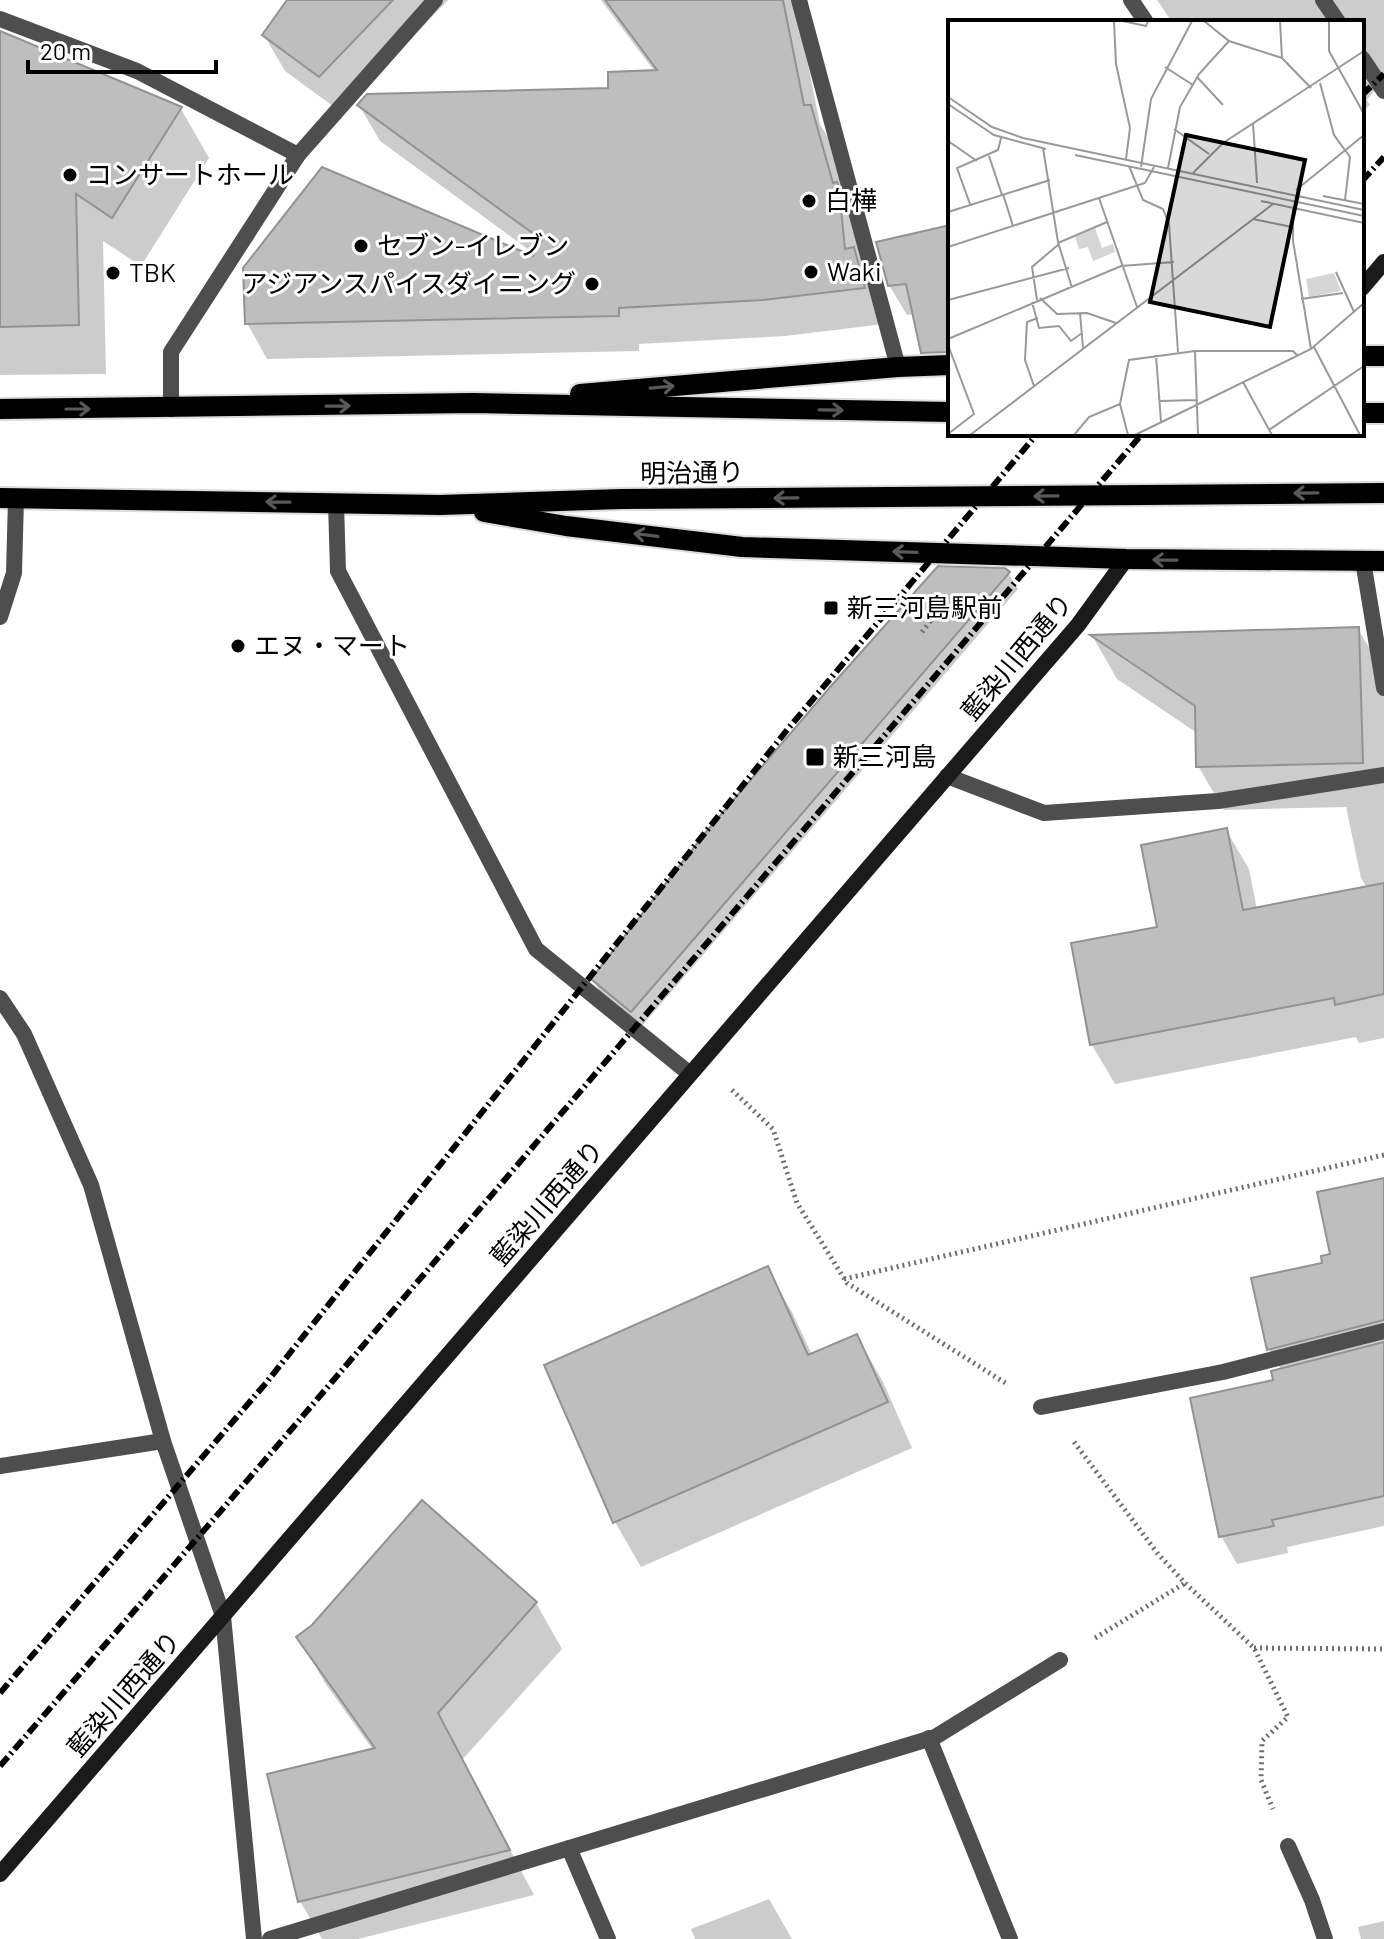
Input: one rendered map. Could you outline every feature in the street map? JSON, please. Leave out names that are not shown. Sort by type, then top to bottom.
[{"type":"main road","points":[[473,403],[948,365]]},
{"type":"main road","points":[[0,409],[473,403],[948,412]]},
{"type":"main road","name":"明治通り","points":[[8,498],[440,505],[621,499],[1384,493]]},
{"type":"main road","points":[[440,505],[566,526],[742,547],[1126,559],[1384,561]]},
{"type":"street","points":[[171,409],[171,352],[298,155],[435,0]]},
{"type":"street","points":[[799,0],[898,367]]},
{"type":"street","points":[[1131,0],[1145,20]]},
{"type":"street","points":[[1323,0],[1337,20]]},
{"type":"street","points":[[0,19],[137,71],[298,155]]},
{"type":"street","points":[[1364,61],[1384,91]]},
{"type":"street","points":[[1364,286],[1384,262]]},
{"type":"street","points":[[0,617],[14,573],[8,498]]},
{"type":"street","points":[[336,503],[338,571],[536,949],[690,1074]]},
{"type":"street","name":"藍染川西通り","points":[[0,1874],[1078,625],[1126,559]]},
{"type":"street","points":[[1363,561],[1384,688]]},
{"type":"street","points":[[947,776],[1044,813],[1218,801],[1384,775]]},
{"type":"street","points":[[0,998],[24,1034],[91,1185],[163,1441],[223,1616],[254,1939]]},
{"type":"street","points":[[1041,1407],[1223,1372],[1384,1331]]},
{"type":"street","points":[[0,1466],[163,1441]]},
{"type":"street","points":[[270,1939],[929,1738],[1060,1660]]},
{"type":"street","points":[[929,1738],[1010,1939]]},
{"type":"street","points":[[1288,1846],[1325,1939]]},
{"type":"street","points":[[569,1848],[608,1939]]},
{"type":"path","points":[[922,632],[945,602]]},
{"type":"path","points":[[690,1074],[737,1092],[773,1129],[797,1203],[847,1283],[1057,1420],[1158,1554],[1254,1648],[1288,1717],[1262,1741],[1261,1780],[1288,1846]]},
{"type":"path","points":[[844,1279],[1384,1155]]},
{"type":"path","points":[[1060,1660],[1185,1583]]},
{"type":"path","points":[[1254,1648],[1384,1649]]},
{"type":"building","points":[[287,0],[393,0],[319,77],[262,35]]},
{"type":"building","points":[[605,0],[783,0],[804,105],[811,105],[833,183],[837,182],[839,189],[845,249],[854,247],[865,288],[763,300],[619,308],[619,316],[245,324],[243,268],[322,167],[533,256],[542,240],[357,105],[367,94],[608,88],[608,72],[657,70]]},
{"type":"building","name":"コンサートホール","points":[[0,31],[182,107],[112,218],[76,194],[79,325],[0,327]]},
{"type":"building","points":[[948,225],[948,352],[921,353],[906,284],[888,286],[876,242]]},
{"type":"building","name":"新三河島","points":[[938,566],[1005,568],[1010,572],[631,1012],[591,979],[706,832]]},
{"type":"building","points":[[1359,627],[1363,763],[1196,767],[1195,706],[1090,635]]},
{"type":"building","points":[[1227,828],[1243,910],[1384,883],[1384,994],[1335,1005],[1334,998],[1090,1045],[1071,943],[1157,927],[1141,845]]},
{"type":"building","points":[[1384,1178],[1384,1320],[1267,1350],[1251,1278],[1322,1263],[1321,1256],[1330,1254],[1317,1192]]},
{"type":"building","points":[[768,1266],[808,1355],[857,1334],[888,1402],[613,1523],[544,1365]]},
{"type":"building","points":[[1384,1342],[1384,1496],[1272,1520],[1274,1526],[1219,1537],[1190,1398],[1273,1380],[1271,1371]]},
{"type":"building","points":[[422,1500],[537,1602],[438,1713],[510,1850],[298,1902],[267,1774],[375,1748],[296,1637],[312,1625]]},
{"type":"railway","points":[[1364,93],[1384,74]]},
{"type":"railway","points":[[1364,179],[1384,157]]},
{"type":"railway","points":[[0,1693],[266,1383],[787,730],[1035,436]]},
{"type":"railway","points":[[0,1766],[1140,436]]},
{"type":"place","name":"コンサートホール","points":[[70,175]]},
{"type":"place","name":"白樺","points":[[809,201]]},
{"type":"place","name":"セブン-イレブン","points":[[361,246]]},
{"type":"place","name":"Waki","points":[[811,272]]},
{"type":"place","name":"TBK","points":[[113,273]]},
{"type":"place","name":"アジアンスパイスダイニング","points":[[592,284]]},
{"type":"place","name":"新三河島駅前","points":[[831,608]]},
{"type":"place","name":"エヌ・マート","points":[[238,646]]},
{"type":"place","name":"新三河島","points":[[815,757]]}]
